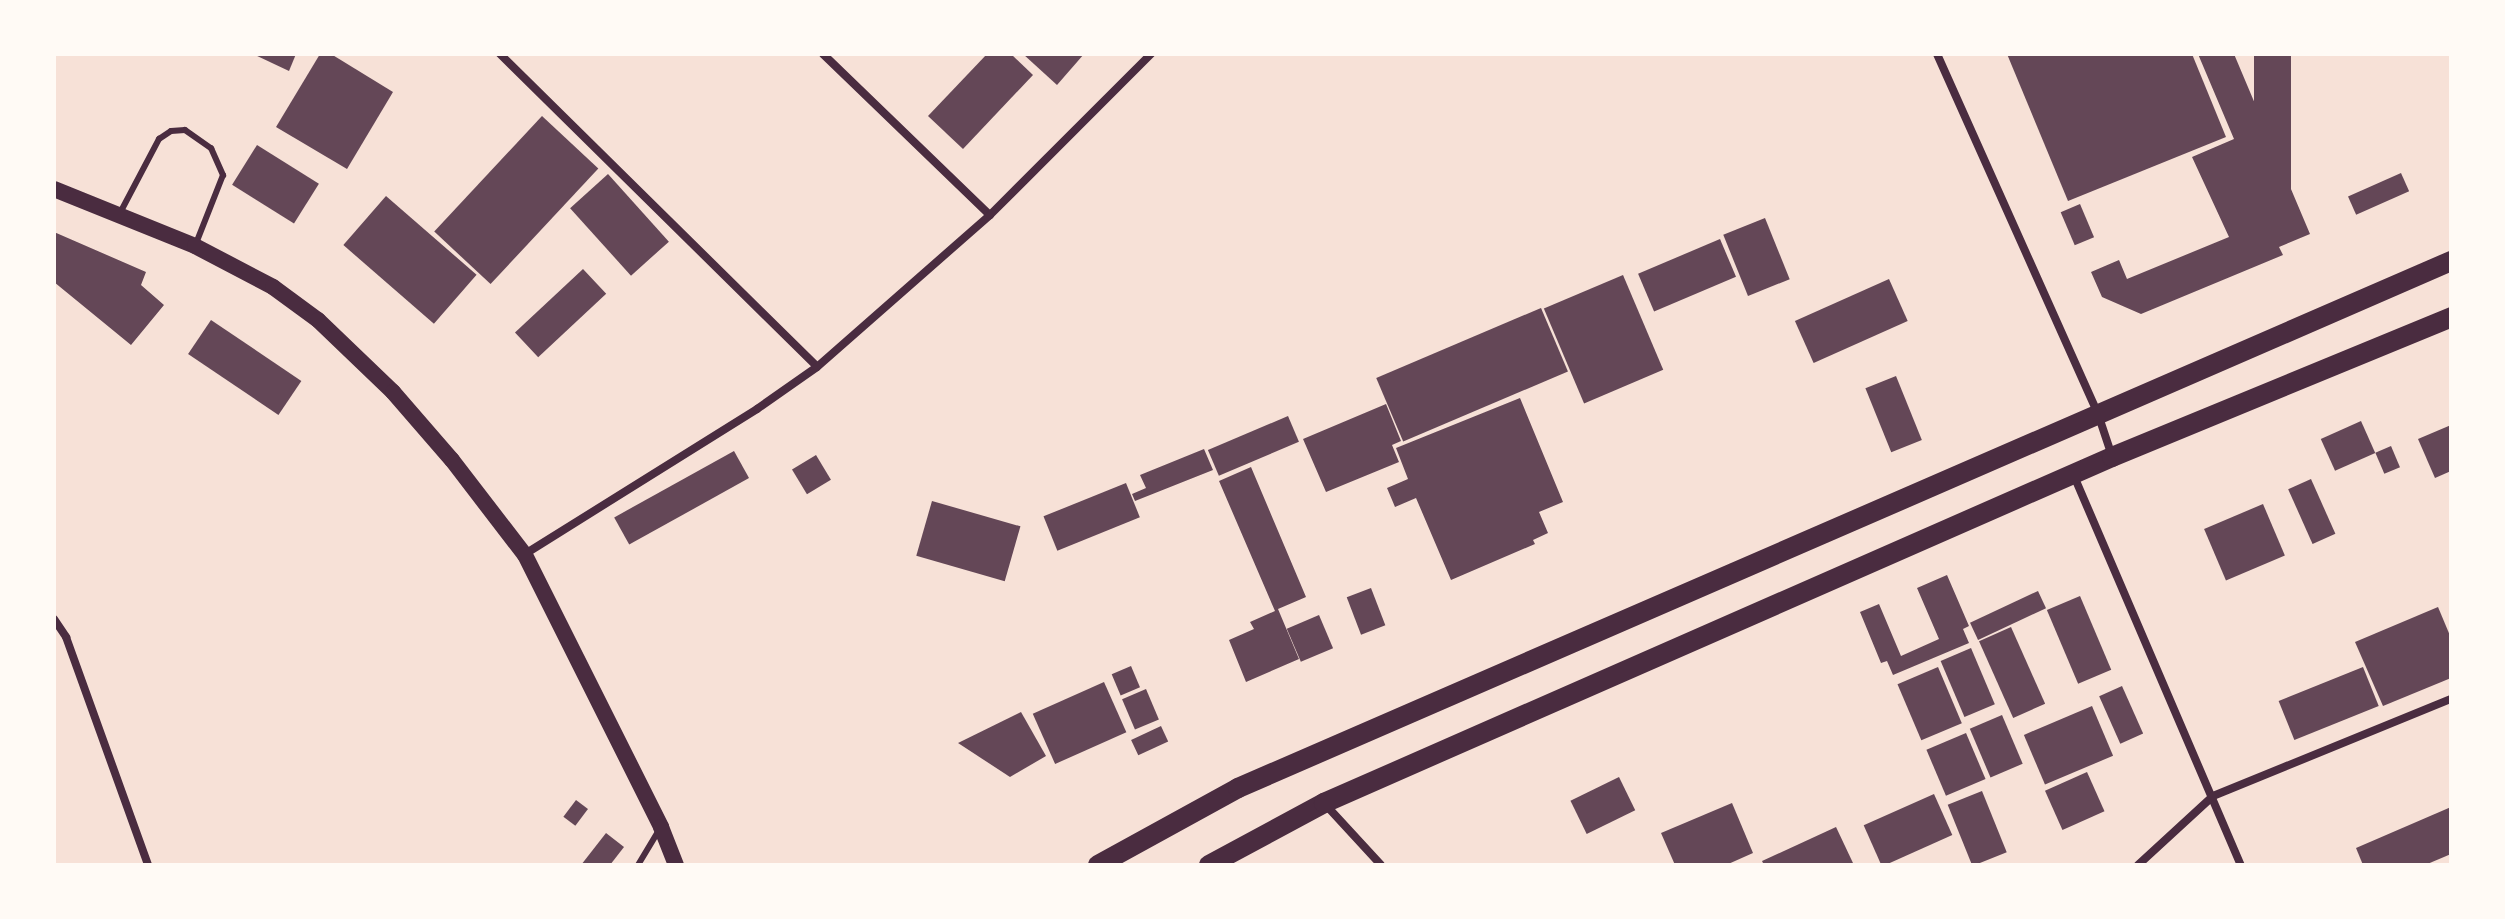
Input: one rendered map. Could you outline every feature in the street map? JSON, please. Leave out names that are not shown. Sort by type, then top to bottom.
[{"type":"main road","points":[[54,189],[120,213],[195,246],[273,287],[318,320],[393,392],[452,460],[525,555],[661,827],[676,865]]},
{"type":"main road","points":[[1098,865],[1238,788],[2451,261]]},
{"type":"main road","points":[[1209,865],[1324,803],[2112,457],[2451,317]]},
{"type":"street","points":[[500,54],[817,367]]},
{"type":"street","points":[[823,54],[990,215]]},
{"type":"street","points":[[525,555],[757,409],[817,367],[990,215],[1151,54]]},
{"type":"street","points":[[1937,54],[2098,414],[2112,457]]},
{"type":"street","points":[[2073,474],[2241,865]]},
{"type":"street","points":[[54,619],[66,637],[148,865]]},
{"type":"street","points":[[2138,865],[2213,796],[2451,699]]},
{"type":"street","points":[[1324,803],[1381,865]]},
{"type":"lane","points":[[120,213],[159,139],[171,131],[185,130],[211,148],[223,175],[195,246]]},
{"type":"lane","points":[[638,865],[661,827]]},
{"type":"building","points":[[253,54],[296,54],[289,71]]},
{"type":"building","points":[[320,54],[331,54],[393,92],[347,169],[276,127]]},
{"type":"building","points":[[987,54],[1011,54],[1033,75],[963,149],[928,116]]},
{"type":"building","points":[[1023,54],[1084,54],[1057,85]]},
{"type":"building","points":[[2007,54],[2192,54],[2226,137],[2068,201]]},
{"type":"building","points":[[2198,54],[2234,54],[2310,234],[2279,247],[2283,255],[2141,314],[2102,297],[2091,272],[2119,260],[2127,279],[2229,237],[2192,157],[2234,139]]},
{"type":"building","points":[[2254,54],[2291,54],[2291,214],[2254,214]]},
{"type":"building","points":[[542,116],[598,169],[491,284],[434,232]]},
{"type":"building","points":[[257,145],[319,184],[294,224],[232,185]]},
{"type":"building","points":[[2401,173],[2409,191],[2356,215],[2348,197]]},
{"type":"building","points":[[608,174],[669,242],[631,276],[570,208]]},
{"type":"building","points":[[386,196],[477,275],[434,324],[343,245]]},
{"type":"building","points":[[2080,204],[2094,237],[2075,245],[2061,212]]},
{"type":"building","points":[[1765,218],[1790,279],[1748,296],[1723,235]]},
{"type":"building","points":[[54,232],[146,272],[141,285],[164,305],[131,345],[54,282]]},
{"type":"building","points":[[1720,239],[1736,277],[1654,312],[1638,274]]},
{"type":"building","points":[[583,269],[606,294],[538,357],[515,332]]},
{"type":"building","points":[[1623,275],[1663,370],[1584,403],[1544,309]]},
{"type":"building","points":[[1889,279],[1908,321],[1814,363],[1795,321]]},
{"type":"building","points":[[1541,308],[1568,372],[1403,441],[1376,378]]},
{"type":"building","points":[[211,320],[301,381],[278,415],[188,354]]},
{"type":"building","points":[[1896,376],[1922,440],[1891,452],[1865,388]]},
{"type":"building","points":[[1520,398],[1563,502],[1539,512],[1548,533],[1533,540],[1535,544],[1451,580],[1416,498],[1395,507],[1387,488],[1408,479],[1396,448]]},
{"type":"building","points":[[1386,404],[1401,441],[1392,445],[1399,462],[1326,492],[1303,439]]},
{"type":"building","points":[[1288,416],[1299,442],[1219,476],[1208,450]]},
{"type":"building","points":[[2361,421],[2375,453],[2335,471],[2321,439]]},
{"type":"building","points":[[2451,425],[2451,471],[2435,478],[2418,439]]},
{"type":"building","points":[[2391,446],[2400,467],[2384,474],[2375,453]]},
{"type":"building","points":[[1204,449],[1213,470],[1135,501],[1132,494],[1146,488],[1140,475]]},
{"type":"building","points":[[734,451],[749,478],[629,545],[614,517]]},
{"type":"building","points":[[816,455],[831,480],[807,494],[792,469]]},
{"type":"building","points":[[1251,467],[1306,597],[1278,609],[1299,659],[1246,682],[1229,640],[1254,629],[1250,622],[1275,611],[1219,481]]},
{"type":"building","points":[[2311,479],[2335,534],[2313,544],[2288,489]]},
{"type":"building","points":[[1126,483],[1140,517],[1057,551],[1043,516]]},
{"type":"building","points":[[932,501],[1020,526],[1005,581],[916,556]]},
{"type":"building","points":[[2263,504],[2285,556],[2226,581],[2204,529]]},
{"type":"building","points":[[1947,575],[1969,626],[1963,629],[1969,643],[1893,675],[1887,661],[1881,663],[1860,612],[1879,604],[1901,656],[1939,639],[1917,588]]},
{"type":"building","points":[[1371,588],[1385,625],[1361,635],[1347,597]]},
{"type":"building","points":[[2038,591],[2046,608],[1978,640],[1970,623]]},
{"type":"building","points":[[2080,596],[2111,670],[2078,684],[2047,610]]},
{"type":"building","points":[[2438,607],[2451,638],[2451,678],[2383,706],[2355,642]]},
{"type":"building","points":[[1319,615],[1333,648],[1301,662],[1287,629]]},
{"type":"building","points":[[2011,627],[2045,704],[2013,718],[1979,641]]},
{"type":"building","points":[[1971,648],[1995,704],[1964,717],[1941,661]]},
{"type":"building","points":[[1131,666],[1140,687],[1121,695],[1112,674]]},
{"type":"building","points":[[1938,667],[1962,723],[1921,740],[1897,684]]},
{"type":"building","points":[[2363,667],[2379,706],[2294,740],[2279,701]]},
{"type":"building","points":[[1104,682],[1126,732],[1055,764],[1033,714]]},
{"type":"building","points":[[2122,686],[2143,734],[2120,744],[2099,696]]},
{"type":"building","points":[[1146,689],[1159,719],[1135,730],[1122,699]]},
{"type":"building","points":[[2092,706],[2113,756],[2045,785],[2024,735]]},
{"type":"building","points":[[1021,712],[1046,756],[1010,777],[958,743]]},
{"type":"building","points":[[2002,715],[2023,764],[1990,777],[1970,729]]},
{"type":"building","points":[[1161,726],[1168,741],[1138,755],[1131,740]]},
{"type":"building","points":[[1966,733],[1986,779],[1946,796],[1926,750]]},
{"type":"building","points":[[2087,772],[2104,811],[2062,830],[2045,791]]},
{"type":"building","points":[[1619,777],[1635,810],[1587,834],[1570,801]]},
{"type":"building","points":[[1982,791],[2007,852],[1972,865],[1948,805]]},
{"type":"building","points":[[1934,794],[1952,835],[1881,865],[1864,825]]},
{"type":"building","points":[[576,800],[588,809],[575,826],[563,817]]},
{"type":"building","points":[[1732,803],[1753,853],[1726,865],[1675,865],[1661,833]]},
{"type":"building","points":[[2451,807],[2451,854],[2425,865],[2363,865],[2356,848]]},
{"type":"building","points":[[1836,827],[1853,863],[1764,865],[1762,861]]},
{"type":"building","points":[[606,833],[624,847],[610,865],[581,865]]}]
